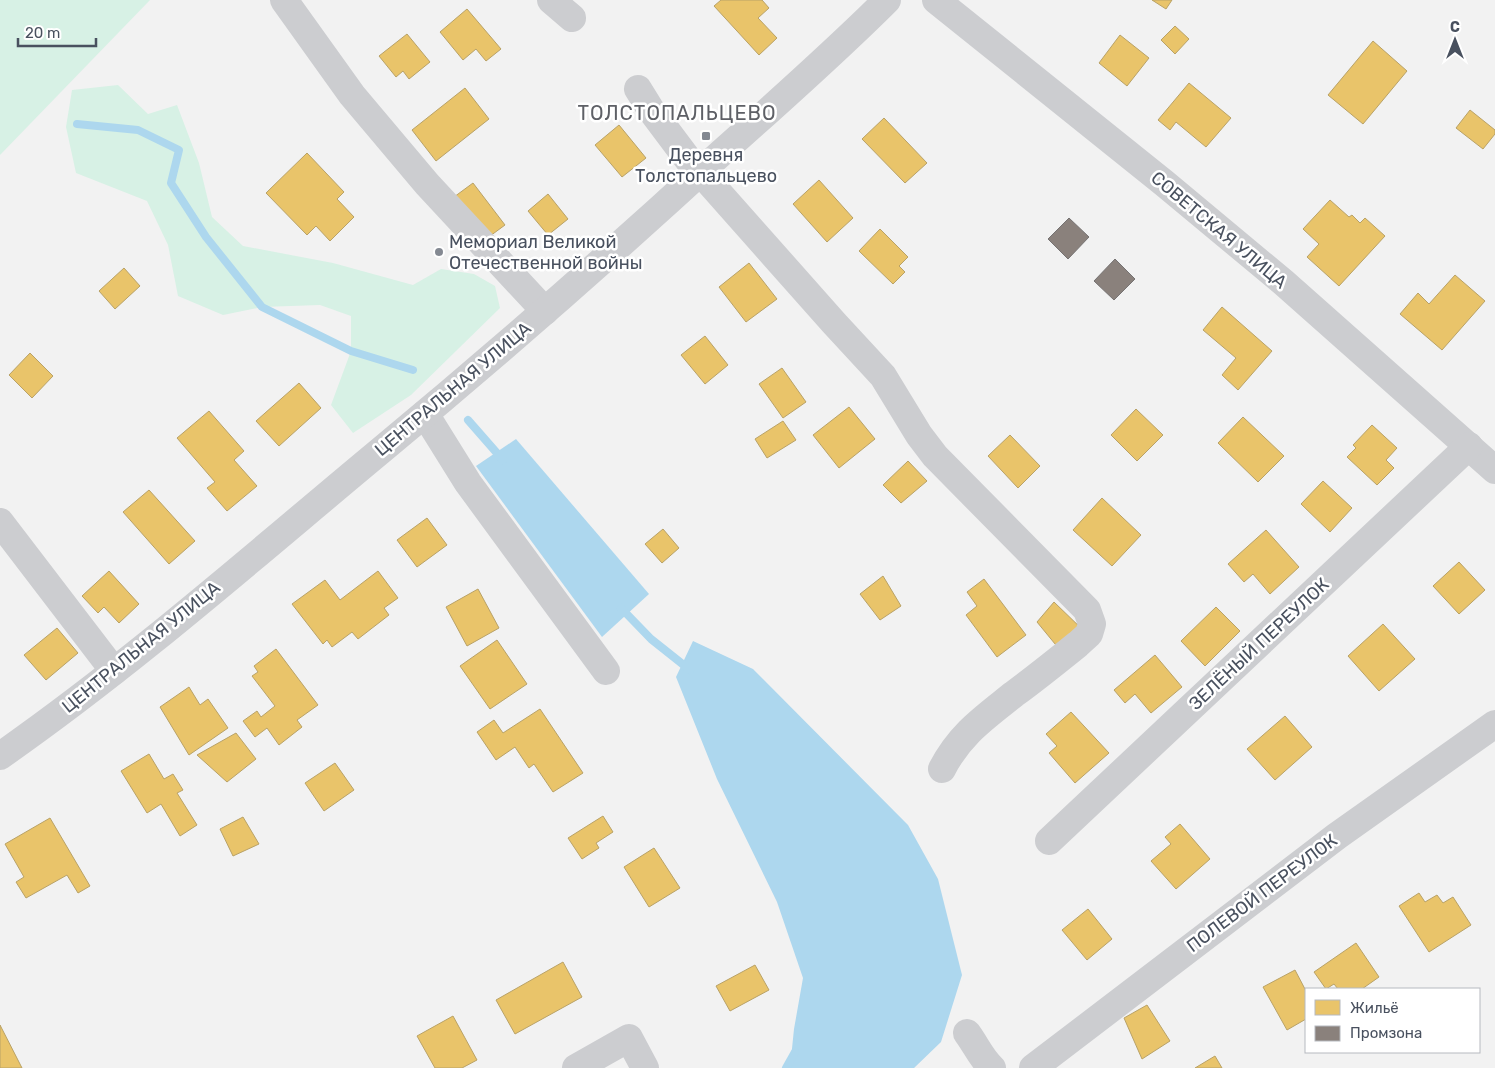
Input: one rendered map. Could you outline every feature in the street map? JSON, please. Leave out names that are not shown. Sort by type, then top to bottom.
[{"type":"street","points":[[284,0],[358,102],[427,184],[545,311]]},
{"type":"street","points":[[551,0],[572,18]]},
{"type":"street","name":"ЦЕНТРАЛЬНАЯ УЛИЦА","points":[[0,756],[114,671],[425,414],[545,311],[700,173],[848,39],[887,0]]},
{"type":"street","name":"СОВЕТСКАЯ УЛИЦА","points":[[936,0],[1164,183],[1283,282],[1495,470]]},
{"type":"street","points":[[638,89],[651,110],[700,173],[883,376],[935,456],[1087,610],[1092,624],[1088,634],[977,724],[950,752],[942,769]]},
{"type":"street","points":[[425,414],[468,483],[606,671]]},
{"type":"street","name":"ЗЕЛЁНЫЙ ПЕРЕУЛОК","points":[[1049,841],[1469,446]]},
{"type":"street","points":[[0,522],[114,671]]},
{"type":"street","name":"ПОЛЕВОЙ ПЕРЕУЛОК","points":[[1033,1068],[1337,836],[1495,724]]},
{"type":"street","points":[[966,1033],[983,1059],[992,1068]]},
{"type":"street","points":[[576,1068],[629,1038],[645,1068]]},
{"type":"green space","points":[[0,0],[150,0],[0,155]]},
{"type":"green space","points":[[118,85],[148,114],[177,105],[199,163],[212,217],[243,246],[333,263],[413,285],[441,269],[474,274],[495,286],[500,308],[411,395],[353,433],[331,405],[351,351],[351,316],[320,305],[262,307],[223,315],[178,296],[168,245],[147,201],[76,173],[66,127],[72,90]]},
{"type":"water","points":[[516,439],[649,594],[602,637],[476,466]]},
{"type":"water","points":[[693,641],[753,669],[908,825],[938,879],[962,975],[941,1042],[914,1068],[790,1068],[794,1029],[803,978],[777,902],[717,779],[676,677]]},
{"type":"building: Жильё","points":[[721,0],[762,0],[769,8],[758,18],[777,38],[759,55],[714,6]]},
{"type":"building: Жильё","points":[[1152,0],[1172,0],[1166,9]]},
{"type":"building: Жильё","points":[[467,9],[501,49],[486,61],[476,49],[463,60],[440,32]]},
{"type":"building: Жильё","points":[[1175,26],[1189,39],[1175,54],[1161,40]]},
{"type":"building: Жильё","points":[[407,34],[430,62],[409,79],[403,71],[396,77],[379,56]]},
{"type":"building: Жильё","points":[[1120,35],[1149,58],[1127,86],[1099,63]]},
{"type":"building: Жильё","points":[[1373,41],[1407,71],[1363,124],[1328,95]]},
{"type":"building: Жильё","points":[[1189,83],[1231,118],[1206,147],[1176,122],[1170,130],[1158,120]]},
{"type":"building: Жильё","points":[[465,88],[489,119],[436,161],[412,130]]},
{"type":"building: Жильё","points":[[1470,110],[1495,130],[1495,134],[1483,149],[1456,128]]},
{"type":"building: Жильё","points":[[884,118],[927,163],[905,183],[862,139]]},
{"type":"building: Жильё","points":[[619,125],[646,158],[622,177],[595,145]]},
{"type":"building: Жильё","points":[[307,153],[344,192],[337,199],[354,217],[330,241],[316,226],[307,235],[266,193]]},
{"type":"building: Жильё","points":[[819,180],[853,218],[827,242],[793,204]]},
{"type":"building: Жильё","points":[[473,183],[505,225],[486,239],[454,197]]},
{"type":"building: Жильё","points":[[548,194],[568,219],[548,235],[528,211]]},
{"type":"building: Жильё","points":[[1330,200],[1349,217],[1352,215],[1360,223],[1365,218],[1385,236],[1339,286],[1307,257],[1319,244],[1303,229]]},
{"type":"building: Жильё","points":[[880,229],[908,257],[899,266],[905,272],[893,284],[859,251]]},
{"type":"building: Жильё","points":[[749,263],[777,299],[746,322],[719,287]]},
{"type":"building: Жильё","points":[[124,268],[140,286],[115,309],[99,291]]},
{"type":"building: Жильё","points":[[1455,275],[1485,301],[1442,350],[1400,314],[1418,293],[1429,304]]},
{"type":"building: Жильё","points":[[1222,307],[1272,351],[1238,390],[1222,375],[1236,358],[1203,330]]},
{"type":"building: Жильё","points":[[705,336],[728,365],[705,384],[681,355]]},
{"type":"building: Жильё","points":[[30,353],[53,376],[32,398],[9,375]]},
{"type":"building: Жильё","points":[[782,368],[806,402],[783,418],[759,384]]},
{"type":"building: Жильё","points":[[299,383],[321,408],[279,446],[256,421]]},
{"type":"building: Жильё","points":[[849,407],[875,439],[839,468],[813,435]]},
{"type":"building: Жильё","points":[[1136,409],[1163,435],[1137,461],[1111,435]]},
{"type":"building: Жильё","points":[[209,411],[244,451],[234,460],[257,486],[227,511],[207,488],[215,482],[177,438]]},
{"type":"building: Жильё","points":[[1243,417],[1284,456],[1258,482],[1218,443]]},
{"type":"building: Жильё","points":[[783,421],[796,440],[767,458],[755,439]]},
{"type":"building: Жильё","points":[[1372,425],[1397,448],[1386,460],[1394,468],[1377,485],[1347,457],[1356,448],[1353,445]]},
{"type":"building: Жильё","points":[[1010,435],[1040,466],[1018,488],[988,456]]},
{"type":"building: Жильё","points":[[908,461],[927,481],[901,503],[883,485]]},
{"type":"building: Жильё","points":[[1323,481],[1352,508],[1330,532],[1301,504]]},
{"type":"building: Жильё","points":[[149,490],[195,541],[169,564],[123,512]]},
{"type":"building: Жильё","points":[[1102,498],[1141,535],[1112,566],[1073,530]]},
{"type":"building: Жильё","points":[[427,518],[447,545],[417,567],[397,540]]},
{"type":"building: Жильё","points":[[663,529],[679,548],[662,563],[645,544]]},
{"type":"building: Жильё","points":[[1266,530],[1299,567],[1270,594],[1253,574],[1244,582],[1228,564]]},
{"type":"building: Жильё","points":[[1459,562],[1485,590],[1459,614],[1433,586]]},
{"type":"building: Жильё","points":[[109,571],[139,604],[119,623],[104,607],[98,613],[82,596]]},
{"type":"building: Жильё","points":[[378,571],[398,598],[384,608],[389,615],[358,639],[352,632],[332,647],[327,640],[323,644],[292,604],[325,580],[340,600]]},
{"type":"building: Жильё","points":[[883,576],[901,606],[880,620],[860,594]]},
{"type":"building: Жильё","points":[[984,579],[1026,635],[997,657],[966,615],[977,606],[967,592]]},
{"type":"building: Жильё","points":[[478,589],[499,628],[467,646],[446,607]]},
{"type":"building: Жильё","points":[[1054,602],[1084,631],[1060,650],[1037,622]]},
{"type":"building: Жильё","points":[[1216,607],[1240,631],[1205,666],[1181,641]]},
{"type":"building: Жильё","points":[[1383,624],[1415,659],[1379,691],[1348,656]]},
{"type":"building: Жильё","points":[[57,628],[78,653],[46,680],[24,655]]},
{"type":"building: Жильё","points":[[497,640],[527,684],[490,709],[460,666]]},
{"type":"building: Жильё","points":[[276,649],[318,705],[297,720],[302,727],[279,745],[267,728],[255,737],[243,721],[257,711],[261,717],[275,706],[252,676],[258,672],[254,666]]},
{"type":"building: Жильё","points":[[1155,655],[1182,687],[1151,713],[1135,694],[1125,703],[1114,690]]},
{"type":"building: Жильё","points":[[189,687],[200,705],[208,699],[228,728],[189,755],[160,707]]},
{"type":"building: Жильё","points":[[540,709],[583,773],[553,792],[534,764],[529,768],[515,747],[496,760],[477,732],[494,720],[503,733]]},
{"type":"building: Жильё","points":[[1071,712],[1109,753],[1075,783],[1049,753],[1057,746],[1046,734]]},
{"type":"building: Жильё","points":[[1285,716],[1312,747],[1275,780],[1247,749]]},
{"type":"building: Жильё","points":[[236,733],[256,759],[227,782],[197,755]]},
{"type":"building: Жильё","points":[[149,754],[164,779],[173,774],[183,790],[177,793],[197,825],[180,836],[161,804],[147,813],[121,771]]},
{"type":"building: Жильё","points":[[335,763],[354,790],[324,811],[305,783]]},
{"type":"building: Жильё","points":[[603,816],[613,832],[596,843],[599,848],[582,859],[568,838]]},
{"type":"building: Жильё","points":[[243,817],[259,844],[233,856],[220,829]]},
{"type":"building: Жильё","points":[[50,818],[90,886],[78,893],[67,875],[26,898],[16,882],[24,877],[5,844]]},
{"type":"building: Жильё","points":[[1180,824],[1210,859],[1176,889],[1151,861],[1171,844],[1165,837]]},
{"type":"building: Жильё","points":[[654,848],[680,888],[649,907],[624,867]]},
{"type":"building: Жильё","points":[[1419,893],[1425,902],[1437,895],[1443,903],[1453,897],[1471,925],[1429,952],[1399,906]]},
{"type":"building: Жильё","points":[[1088,909],[1112,939],[1087,960],[1062,930]]},
{"type":"building: Жильё","points":[[1356,943],[1379,977],[1363,988],[1337,988],[1334,984],[1325,988],[1314,972]]},
{"type":"building: Жильё","points":[[563,962],[582,997],[515,1034],[496,1000]]},
{"type":"building: Жильё","points":[[755,965],[769,990],[730,1011],[716,986]]},
{"type":"building: Жильё","points":[[1295,970],[1305,989],[1305,1020],[1287,1030],[1263,987]]},
{"type":"building: Жильё","points":[[1147,1005],[1170,1041],[1142,1059],[1124,1018]]},
{"type":"building: Жильё","points":[[453,1016],[477,1060],[462,1068],[435,1068],[417,1036]]},
{"type":"building: Жильё","points":[[0,1025],[22,1068],[0,1068]]},
{"type":"building: Жильё","points":[[1215,1056],[1222,1068],[1195,1068]]},
{"type":"building: Промзона","points":[[1069,218],[1089,237],[1068,259],[1048,239]]},
{"type":"building: Промзона","points":[[1115,259],[1135,279],[1114,300],[1094,281]]},
{"type":"waterway","points":[[77,124],[138,130],[179,150],[171,183],[206,237],[262,307],[351,351],[413,370]]},
{"type":"waterway","points":[[468,420],[503,460]]},
{"type":"waterway","points":[[621,608],[651,639],[690,670]]},
{"type":"waterway","points":[[786,1068],[795,1052]]},
{"type":"place","name":"Деревня Толстопальцево","points":[[706,136]]},
{"type":"place","name":"Мемориал Великой Отечественной войны","points":[[439,252]]},
{"type":"district","name":"ТОЛСТОПАЛЬЦЕВО","points":[[677,113]]}]
